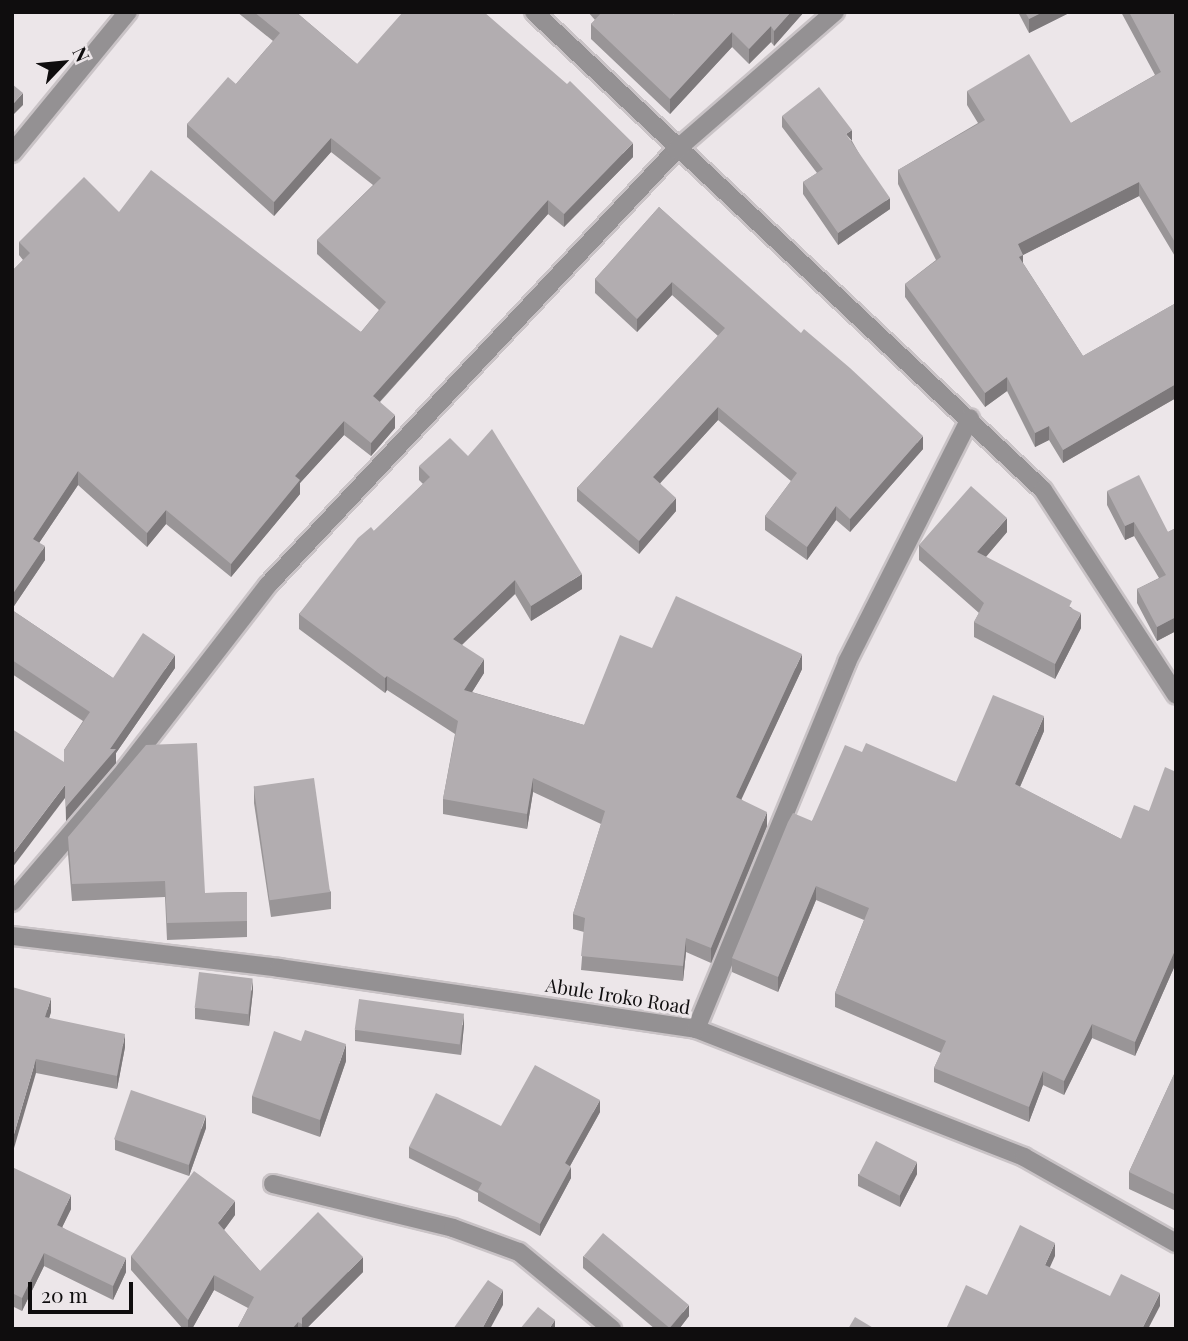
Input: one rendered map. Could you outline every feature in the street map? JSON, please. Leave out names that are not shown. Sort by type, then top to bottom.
[{"type":"street","points":[[12,153],[128,12]]},
{"type":"street","points":[[534,12],[676,150],[1044,489],[1176,695]]},
{"type":"street","points":[[12,902],[125,770],[268,585],[676,150],[835,12]]},
{"type":"street","points":[[696,1030],[847,662],[970,418]]},
{"type":"street","name":"Abule Iroko Road","points":[[12,936],[292,970],[696,1030],[1024,1157],[1176,1243]]},
{"type":"street","points":[[272,1184],[453,1228],[519,1252],[611,1329]]},
{"type":"building","points":[[254,12],[296,12],[357,64],[403,12],[484,12],[567,84],[570,81],[633,143],[564,214],[548,200],[373,396],[395,415],[371,443],[344,421],[295,476],[300,480],[231,564],[166,510],[147,533],[78,471],[33,539],[45,546],[12,595],[12,271],[30,253],[19,242],[84,177],[119,212],[151,170],[361,332],[386,302],[317,240],[381,178],[331,138],[274,202],[187,124],[228,77],[236,84],[280,33]]},
{"type":"building","points":[[602,12],[671,12],[674,15],[676,12],[791,12],[774,31],[771,26],[749,49],[732,32],[670,99],[591,24]]},
{"type":"building","points":[[1025,12],[1043,12],[1029,19]]},
{"type":"building","points":[[1129,12],[1176,12],[1176,244],[1139,182],[1018,244],[1023,255],[1019,257],[1083,356],[1176,303],[1176,384],[1063,450],[1049,426],[1035,433],[1007,377],[985,393],[905,284],[941,257],[898,170],[985,120],[967,91],[1029,54],[1071,123],[1161,72]]},
{"type":"building","points":[[12,84],[23,93],[12,105]]},
{"type":"building","points":[[819,87],[852,130],[846,134],[890,198],[838,233],[803,182],[823,169],[782,116]]},
{"type":"building","points":[[659,207],[801,333],[804,329],[850,368],[923,436],[850,519],[836,506],[807,547],[765,516],[797,473],[718,407],[653,477],[676,498],[639,541],[577,488],[725,328],[672,282],[637,319],[595,279]]},
{"type":"building","points":[[492,429],[582,574],[531,606],[515,580],[453,639],[484,659],[464,690],[584,725],[620,635],[652,648],[676,596],[802,654],[736,797],[767,812],[711,948],[686,938],[683,966],[581,956],[585,918],[573,914],[605,811],[533,778],[527,814],[443,799],[458,721],[387,676],[385,678],[299,614],[358,538],[371,527],[374,531],[430,477],[419,466],[450,438],[468,456]]},
{"type":"building","points":[[1139,475],[1168,532],[1176,528],[1176,617],[1157,627],[1137,589],[1166,575],[1134,522],[1125,526],[1107,491]]},
{"type":"building","points":[[971,486],[1007,518],[977,552],[1072,601],[1069,607],[1081,613],[1055,664],[974,622],[984,603],[919,545]]},
{"type":"building","points":[[12,610],[113,678],[143,633],[175,655],[110,749],[116,749],[66,807],[65,785],[12,855],[12,729],[64,762],[64,750],[90,712],[12,660]]},
{"type":"building","points":[[993,695],[1044,716],[1015,784],[1121,839],[1134,805],[1149,811],[1165,767],[1176,772],[1176,948],[1135,1042],[1092,1024],[1064,1081],[1043,1071],[1029,1107],[934,1068],[946,1041],[835,993],[869,908],[816,886],[778,977],[732,958],[788,822],[793,813],[812,821],[845,745],[862,752],[866,743],[956,782]]},
{"type":"building","points":[[197,743],[205,893],[247,892],[247,921],[167,923],[165,881],[72,884],[68,837],[146,745]]},
{"type":"building","points":[[314,778],[330,892],[270,900],[254,786]]},
{"type":"building","points":[[199,972],[253,979],[248,1014],[195,1008]]},
{"type":"building","points":[[12,987],[51,998],[45,1017],[125,1034],[117,1076],[36,1059],[12,1141]]},
{"type":"building","points":[[359,999],[464,1014],[460,1044],[355,1030]]},
{"type":"building","points":[[305,1030],[346,1044],[320,1120],[252,1096],[274,1031],[301,1041]]},
{"type":"building","points":[[535,1065],[600,1100],[565,1163],[571,1167],[540,1224],[478,1190],[482,1183],[409,1147],[436,1093],[501,1126]]},
{"type":"building","points":[[1176,1070],[1176,1195],[1129,1172]]},
{"type":"building","points":[[131,1090],[206,1116],[189,1165],[114,1139]]},
{"type":"building","points":[[876,1141],[917,1162],[900,1196],[859,1175]]},
{"type":"building","points":[[12,1167],[71,1195],[57,1225],[126,1258],[113,1286],[44,1253],[22,1298],[12,1293]]},
{"type":"building","points":[[194,1171],[235,1201],[218,1223],[260,1271],[318,1212],[363,1257],[302,1318],[302,1324],[298,1322],[292,1329],[237,1329],[254,1297],[214,1275],[188,1320],[131,1256]]},
{"type":"building","points":[[1020,1225],[1055,1243],[1045,1265],[1110,1296],[1121,1274],[1160,1293],[1142,1329],[946,1329],[966,1285],[987,1295]]},
{"type":"building","points":[[603,1233],[689,1305],[670,1328],[584,1256]]},
{"type":"building","points":[[488,1280],[503,1290],[482,1329],[453,1329]]},
{"type":"building","points":[[538,1307],[555,1320],[549,1329],[520,1329]]},
{"type":"building","points":[[855,1317],[875,1329],[848,1329]]}]
